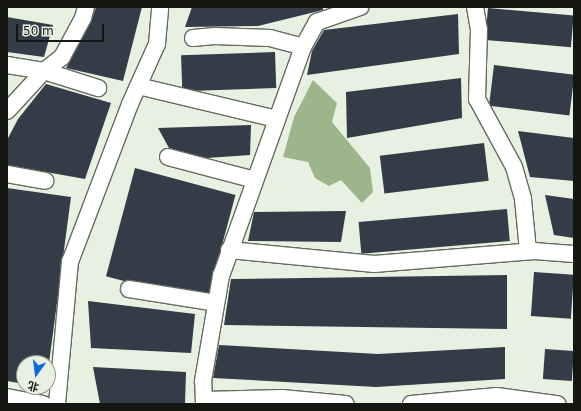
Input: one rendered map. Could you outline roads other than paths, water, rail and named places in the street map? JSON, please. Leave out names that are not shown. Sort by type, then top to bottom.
[{"type":"street","points":[[7,111],[44,71],[62,57],[83,18],[86,7]]},
{"type":"street","points":[[57,404],[70,262],[138,86],[157,44],[160,7]]},
{"type":"street","points":[[346,404],[282,398],[204,402],[203,381],[216,303],[229,250],[302,47],[317,22],[360,7]]},
{"type":"street","points":[[475,7],[479,30],[477,99],[514,166],[523,199],[528,251]]},
{"type":"street","points":[[193,38],[215,36],[270,38],[302,47]]},
{"type":"street","points":[[7,65],[44,71],[98,88]]},
{"type":"street","points":[[138,86],[276,119]]},
{"type":"street","points":[[168,157],[254,180]]},
{"type":"street","points":[[7,174],[45,181]]},
{"type":"street","points":[[229,250],[374,264],[528,251],[574,254]]},
{"type":"street","points":[[129,289],[216,303]]},
{"type":"street","points":[[411,404],[497,396],[557,404]]},
{"type":"street","points":[[7,397],[42,404]]}]
